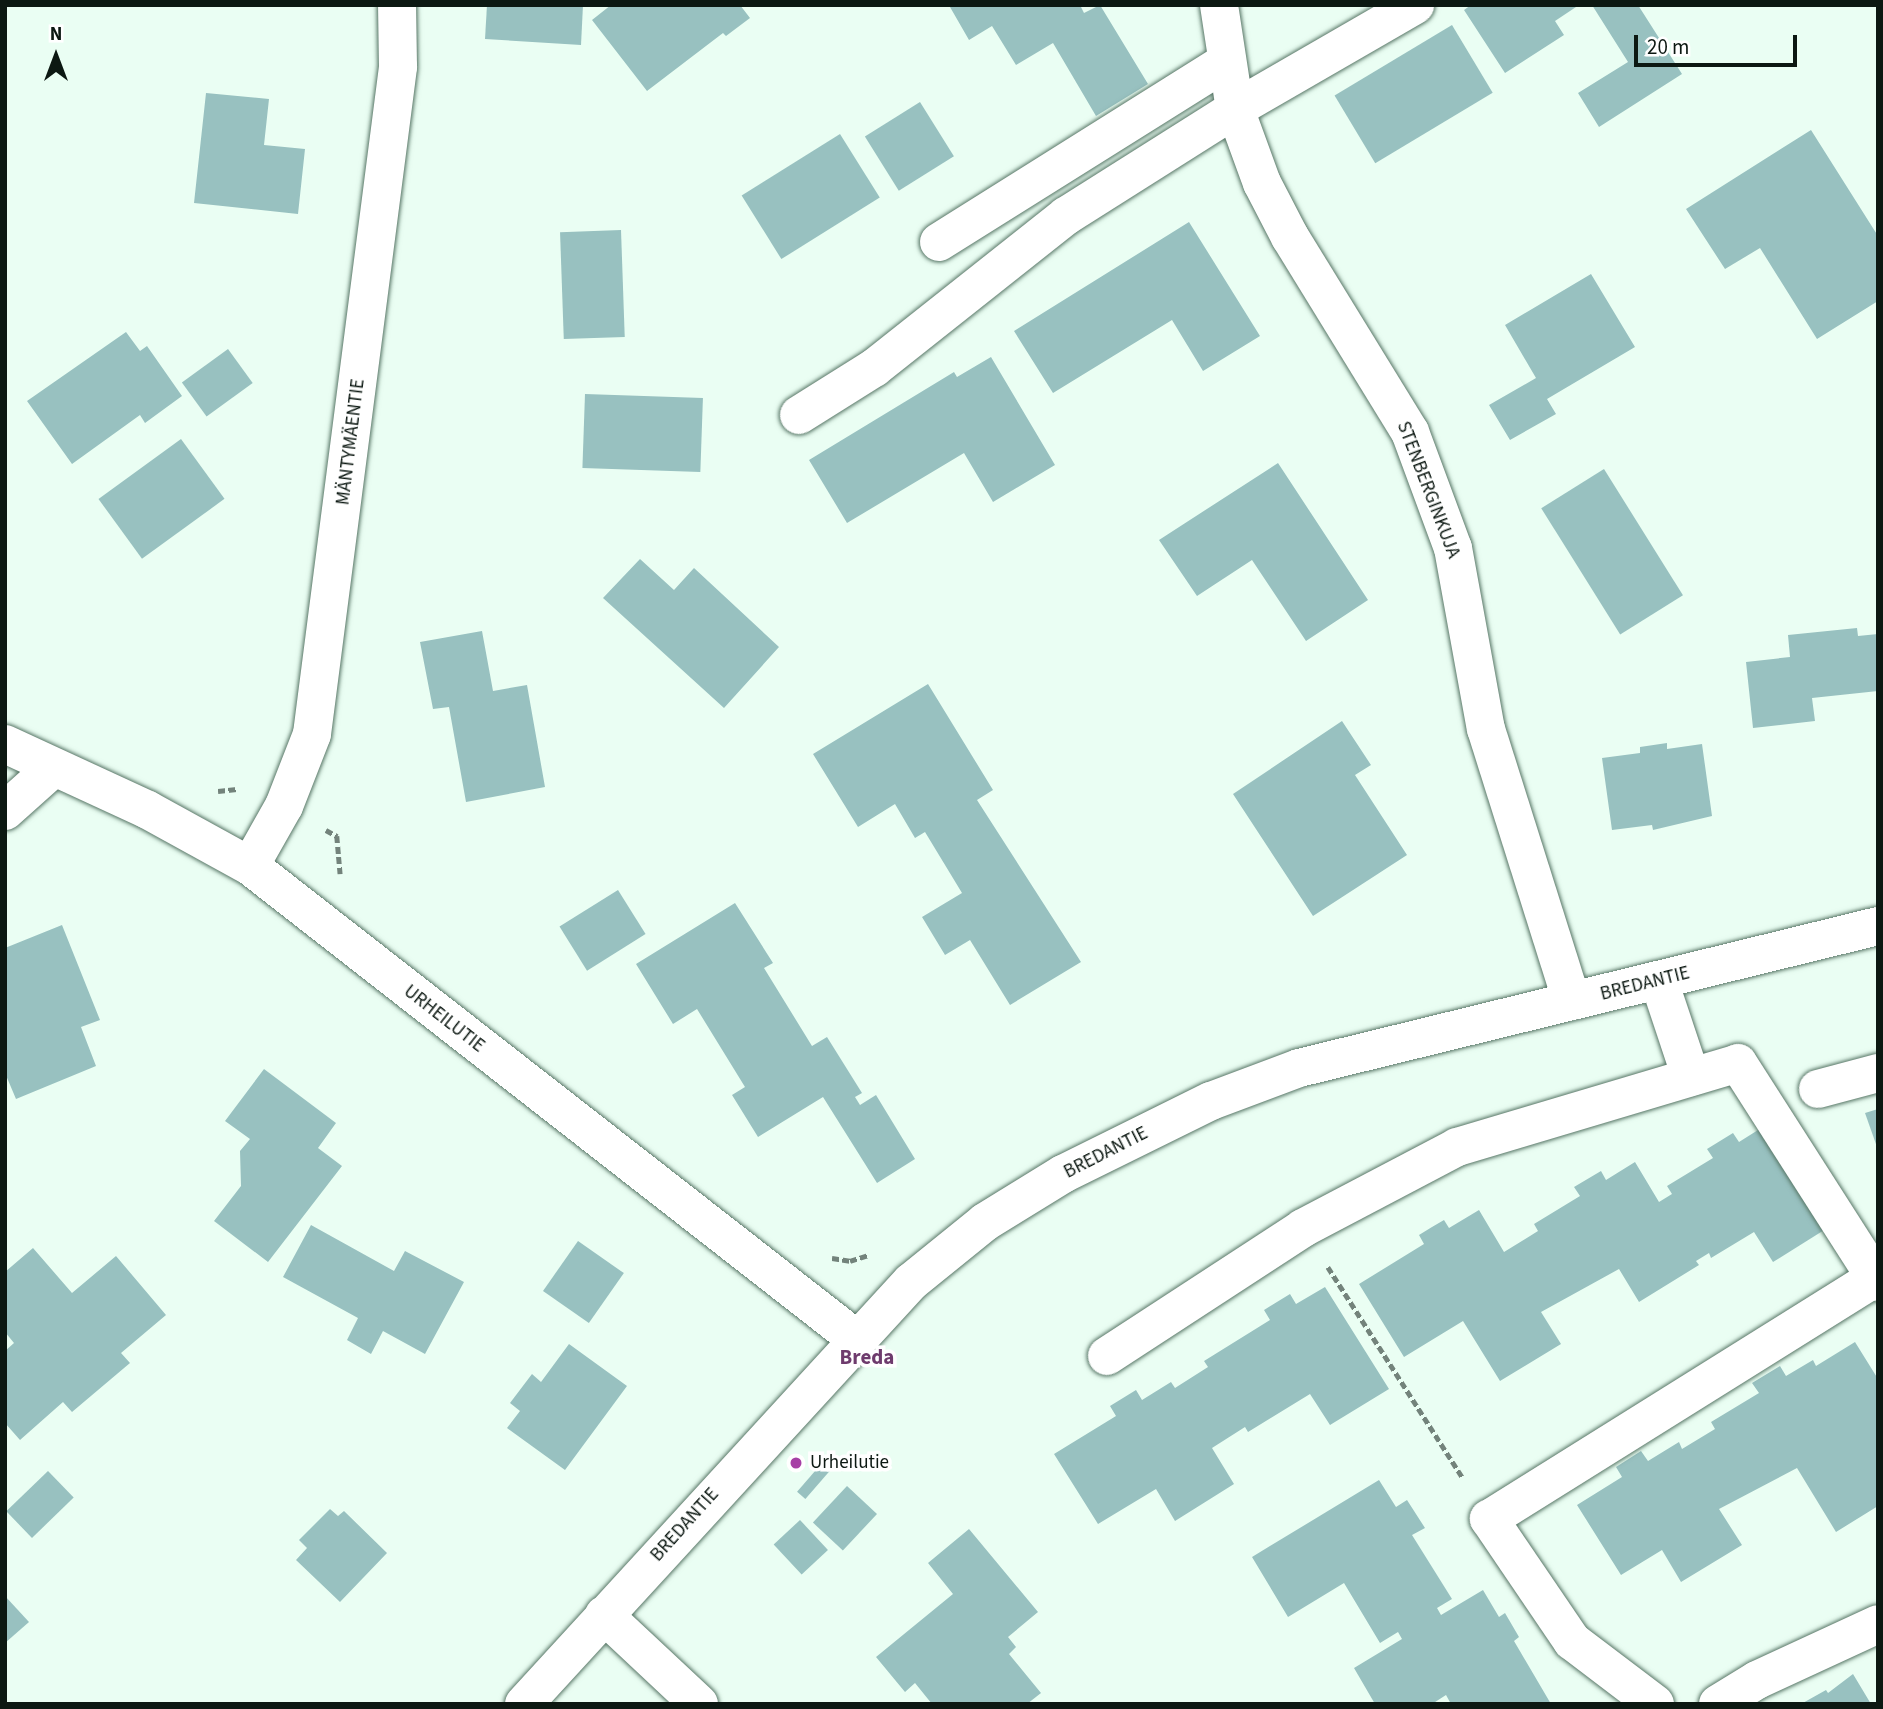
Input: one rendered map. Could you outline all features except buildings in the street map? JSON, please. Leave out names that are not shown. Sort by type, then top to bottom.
[{"type":"street","name":"MÄNTYMÄENTIE","points":[[250,866],[284,806],[312,734],[398,67],[397,5]]},
{"type":"street","name":"STENBERGINKUJA","points":[[1219,5],[1235,108],[1262,183],[1290,237],[1410,432],[1453,548],[1486,729],[1573,1001]]},
{"type":"street","points":[[799,415],[874,368],[1066,216],[1235,108],[1415,5]]},
{"type":"street","points":[[939,242],[1227,61]]},
{"type":"street","name":"URHEILUTIE","points":[[5,744],[52,769],[148,810],[250,866],[855,1338]]},
{"type":"street","points":[[5,811],[52,769]]},
{"type":"street","name":"BREDANTIE","points":[[524,1704],[855,1338],[911,1282],[985,1222],[1063,1174],[1211,1101],[1299,1068],[1878,926]]},
{"type":"street","points":[[1659,981],[1691,1077]]},
{"type":"street","points":[[1107,1356],[1303,1228],[1457,1147],[1738,1063],[1876,1280],[1489,1519],[1572,1641],[1655,1704]]},
{"type":"street","points":[[1818,1089],[1878,1073]]},
{"type":"street","points":[[604,1615],[699,1704]]},
{"type":"street","points":[[1718,1704],[1757,1680],[1878,1624]]},
{"type":"path","points":[[1303,1228],[1489,1519]]},
{"type":"place","name":"Urheilutie","points":[[796,1463]]},
{"type":"district","name":"Breda","points":[[867,1357]]}]
